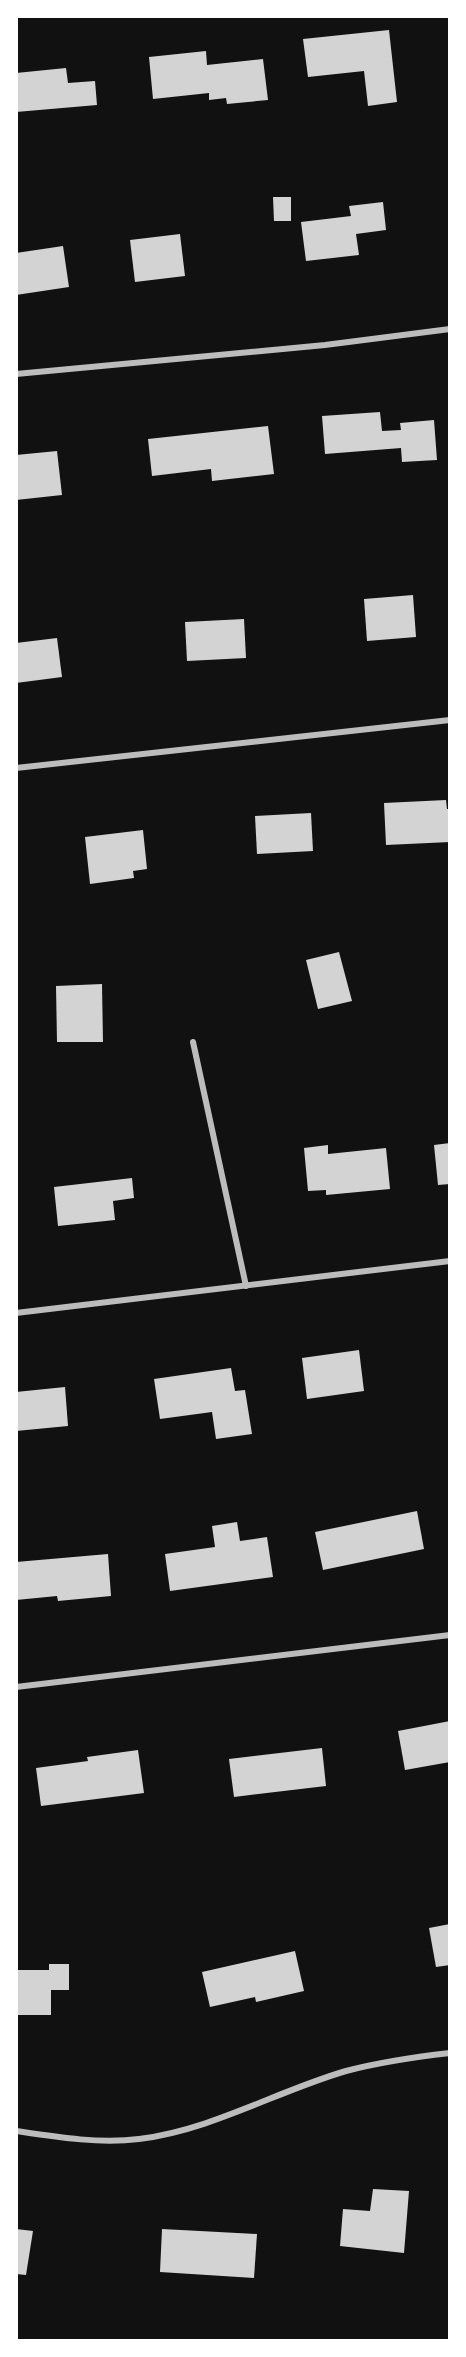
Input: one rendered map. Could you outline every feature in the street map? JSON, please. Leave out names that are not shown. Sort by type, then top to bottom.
[{"type":"street","points":[[16,374],[325,345],[450,329]]},
{"type":"street","points":[[16,768],[450,720]]},
{"type":"street","points":[[193,1042],[246,1286]]},
{"type":"street","points":[[16,1313],[450,1261]]},
{"type":"street","points":[[16,1687],[450,1635]]},
{"type":"street","points":[[16,2131],[71,2139],[139,2139],[200,2125],[346,2071],[416,2057],[450,2053]]},
{"type":"building","points":[[389,30],[397,102],[368,106],[364,71],[308,77],[303,39]]},
{"type":"building","points":[[206,51],[207,65],[263,59],[268,100],[227,104],[226,98],[209,100],[209,93],[153,99],[149,57]]},
{"type":"building","points":[[66,68],[68,83],[95,81],[97,105],[16,112],[16,73]]},
{"type":"building","points":[[273,197],[291,197],[291,221],[274,221]]},
{"type":"building","points":[[383,202],[386,230],[356,234],[359,255],[306,261],[301,222],[351,216],[349,206]]},
{"type":"building","points":[[180,234],[185,276],[135,282],[130,240]]},
{"type":"building","points":[[63,246],[69,287],[16,295],[16,253]]},
{"type":"building","points":[[380,412],[382,431],[401,430],[400,423],[434,420],[437,460],[402,462],[401,448],[325,454],[322,416]]},
{"type":"building","points":[[268,426],[274,474],[212,481],[211,469],[152,476],[148,439]]},
{"type":"building","points":[[57,451],[62,495],[16,500],[16,455]]},
{"type":"building","points":[[413,595],[416,637],[367,641],[364,599]]},
{"type":"building","points":[[244,619],[246,658],[187,661],[185,622]]},
{"type":"building","points":[[57,638],[62,677],[16,683],[16,643]]},
{"type":"building","points":[[446,800],[447,809],[450,809],[450,842],[386,845],[384,803]]},
{"type":"building","points":[[311,813],[313,851],[257,854],[255,816]]},
{"type":"building","points":[[143,830],[147,869],[133,871],[134,878],[90,884],[85,837]]},
{"type":"building","points":[[339,952],[352,1001],[318,1009],[306,960]]},
{"type":"building","points":[[102,984],[103,1042],[57,1042],[56,986]]},
{"type":"building","points":[[450,1143],[450,1184],[438,1185],[434,1145]]},
{"type":"building","points":[[328,1145],[328,1154],[386,1148],[390,1189],[326,1195],[326,1190],[308,1191],[304,1148]]},
{"type":"building","points":[[132,1178],[134,1198],[113,1201],[115,1220],[58,1226],[54,1187]]},
{"type":"building","points":[[359,1350],[364,1391],[307,1399],[302,1358]]},
{"type":"building","points":[[231,1368],[235,1391],[245,1390],[252,1434],[216,1439],[212,1412],[160,1419],[154,1379]]},
{"type":"building","points":[[65,1387],[68,1426],[16,1431],[16,1392]]},
{"type":"building","points":[[417,1511],[424,1549],[323,1570],[315,1532]]},
{"type":"building","points":[[237,1522],[240,1541],[267,1537],[273,1577],[170,1591],[165,1554],[215,1547],[212,1526]]},
{"type":"building","points":[[108,1554],[111,1596],[58,1601],[57,1596],[16,1600],[16,1562]]},
{"type":"building","points":[[450,1721],[450,1762],[405,1770],[398,1731]]},
{"type":"building","points":[[322,1748],[326,1786],[234,1797],[229,1759]]},
{"type":"building","points":[[138,1750],[144,1793],[41,1806],[36,1768],[88,1761],[87,1757]]},
{"type":"building","points":[[450,1924],[450,1965],[436,1967],[429,1928]]},
{"type":"building","points":[[295,1951],[304,1991],[256,2002],[255,1997],[210,2007],[202,1972]]},
{"type":"building","points":[[49,1964],[69,1964],[69,1990],[51,1990],[51,2015],[16,2015],[16,1970],[49,1970]]},
{"type":"building","points":[[373,2189],[409,2191],[404,2253],[340,2246],[343,2209],[370,2211]]},
{"type":"building","points":[[16,2229],[33,2231],[26,2275],[16,2274]]},
{"type":"building","points":[[162,2229],[257,2234],[254,2278],[160,2272]]}]
